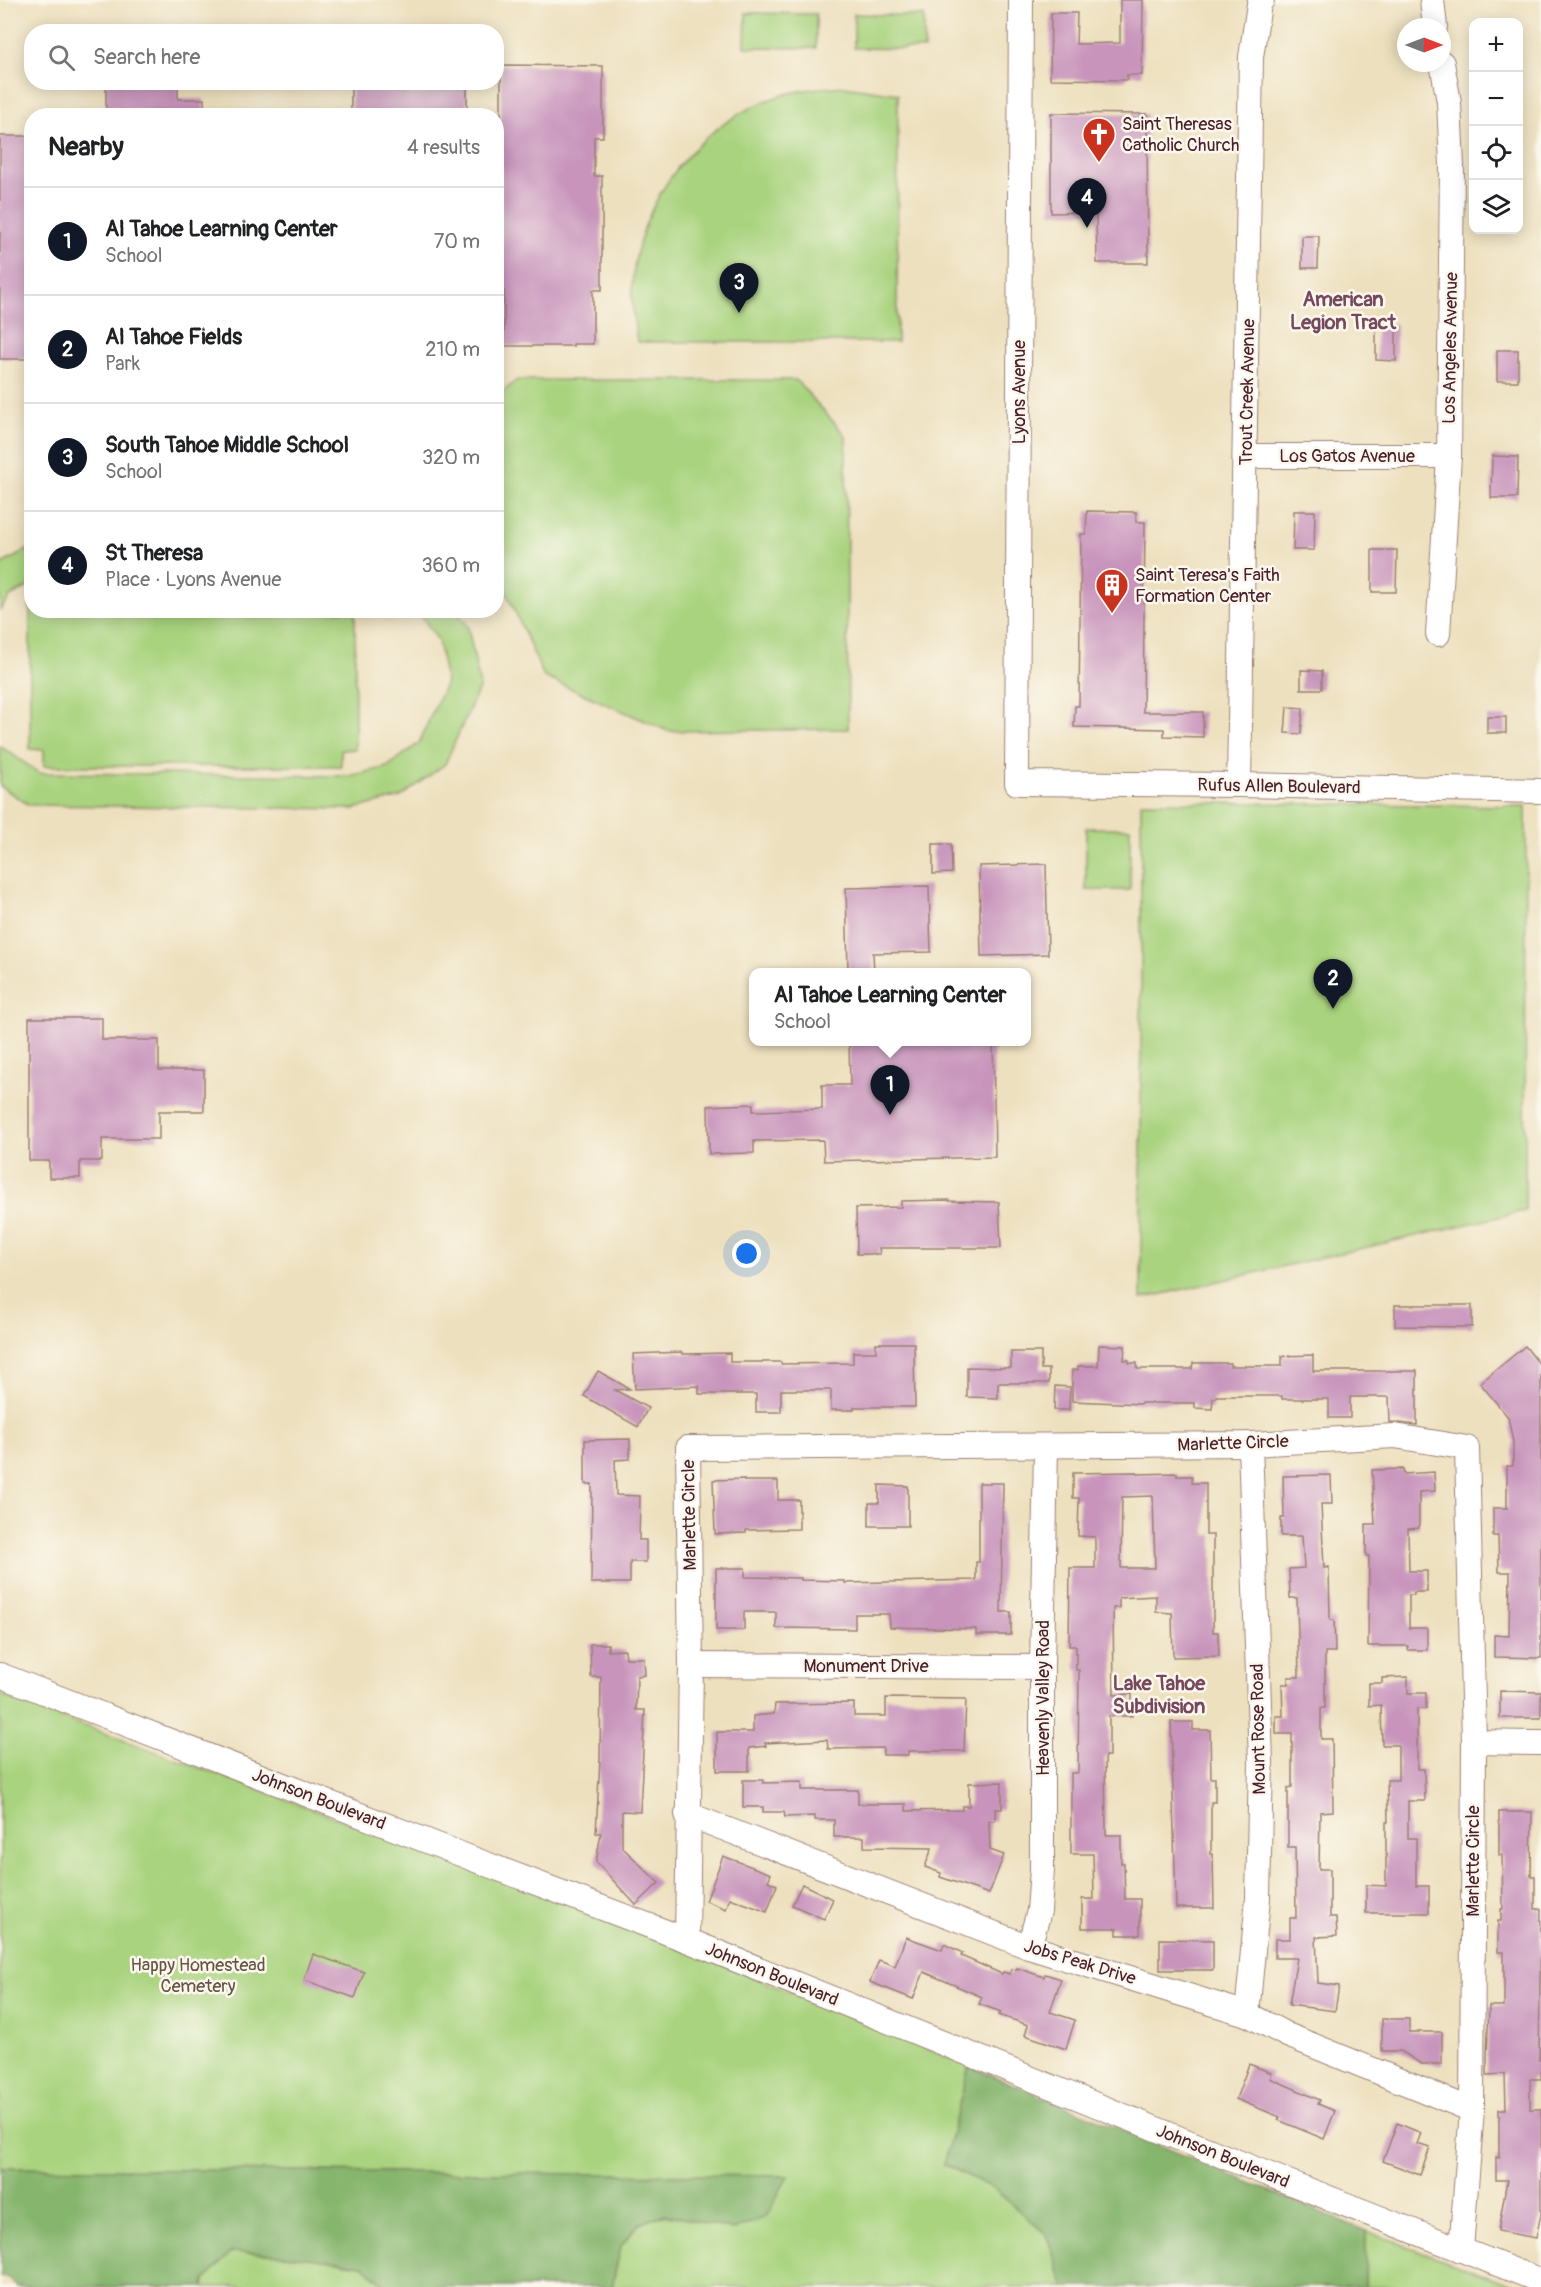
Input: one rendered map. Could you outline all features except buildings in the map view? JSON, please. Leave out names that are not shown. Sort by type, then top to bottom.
[{"type":"street","name":"Lyons Avenue","points":[[1017,783],[1021,0]]},
{"type":"street","name":"Trout Creek Avenue","points":[[1239,785],[1251,57],[1259,4],[1262,0]]},
{"type":"street","points":[[1432,0],[1434,18]]},
{"type":"street","name":"Los Angeles Avenue","points":[[1438,634],[1449,456],[1452,165],[1449,102],[1444,72]]},
{"type":"street","name":"Los Gatos Avenue","points":[[1246,456],[1449,456]]},
{"type":"street","name":"Rufus Allen Boulevard","points":[[1017,783],[1541,791]]},
{"type":"street","name":"Marlette Circle","points":[[687,1940],[687,1814],[691,1665],[688,1448],[1250,1444],[1395,1436],[1467,1448],[1474,1742],[1472,2110],[1461,2250]]},
{"type":"street","name":"Mount Rose Road","points":[[1247,2014],[1258,1898],[1261,1762],[1250,1444]]},
{"type":"street","name":"Heavenly Valley Road","points":[[1029,1947],[1040,1911],[1042,1869],[1042,1667],[1046,1447]]},
{"type":"street","name":"Monument Drive","points":[[691,1665],[1042,1667]]},
{"type":"street","name":"Johnson Boulevard","points":[[0,1675],[687,1940],[1541,2281]]},
{"type":"street","points":[[1474,1742],[1541,1743]]},
{"type":"street","name":"Jobs Peak Drive","points":[[687,1814],[1029,1947],[1247,2014],[1287,2035],[1472,2110]]},
{"type":"green space","points":[[746,13],[816,14],[816,48],[745,47]]},
{"type":"green space","points":[[854,14],[924,16],[924,49],[854,48]]},
{"type":"green space","points":[[844,86],[898,94],[897,342],[637,342],[632,288],[637,254],[646,222],[661,192],[680,165],[703,141],[729,120],[758,104],[797,91]]},
{"type":"green space","points":[[517,380],[796,380],[846,436],[848,729],[668,731],[544,677],[504,587],[504,391]]},
{"type":"green space","points":[[24,552],[24,589],[10,597],[0,610],[0,565]]},
{"type":"green space","points":[[30,618],[355,618],[355,749],[341,750],[341,766],[44,766],[44,750],[30,749]]},
{"type":"green space","points":[[423,618],[462,618],[468,627],[480,686],[445,764],[401,797],[354,809],[29,805],[0,786],[0,746],[39,773],[350,776],[387,767],[419,743],[446,682],[438,640]]},
{"type":"green space","points":[[1141,802],[1526,806],[1525,1211],[1141,1299]]},
{"type":"green space","points":[[1086,828],[1130,828],[1130,890],[1086,890]]},
{"type":"green space","name":"Happy Homestead Cemetery","points":[[0,1695],[597,1913],[969,2066],[944,2164],[993,2188],[1046,2234],[1065,2287],[612,2287],[621,2246],[639,2224],[665,2214],[734,2230],[787,2176],[0,2168]]},
{"type":"green space","points":[[969,2066],[1366,2231],[1365,2287],[1065,2287],[1046,2234],[993,2188],[944,2164]]},
{"type":"green space","points":[[0,2168],[788,2176],[766,2217],[734,2230],[665,2214],[639,2224],[621,2246],[612,2287],[387,2287],[363,2265],[286,2255],[231,2252],[205,2280],[204,2287],[17,2287],[8,2278],[0,2276]]},
{"type":"green space","points":[[1366,2231],[1518,2287],[1365,2287]]},
{"type":"green space","points":[[231,2252],[286,2255],[363,2265],[387,2287],[204,2287],[205,2280]]},
{"type":"place","name":"Saint Theresas Catholic Church","points":[[1099,163]]},
{"type":"place","name":"St Theresa","points":[[1087,228]]},
{"type":"place","name":"South Tahoe Middle School","points":[[739,313]]},
{"type":"place","name":"Saint Teresa's Faith Formation Center","points":[[1112,614]]},
{"type":"place","name":"Al Tahoe Fields","points":[[1333,1009]]},
{"type":"place","name":"Al Tahoe Learning Center","points":[[890,1115]]},
{"type":"district","name":"American Legion Tract","points":[[1343,310]]},
{"type":"district","name":"Lake Tahoe Subdivision","points":[[1159,1694]]}]
